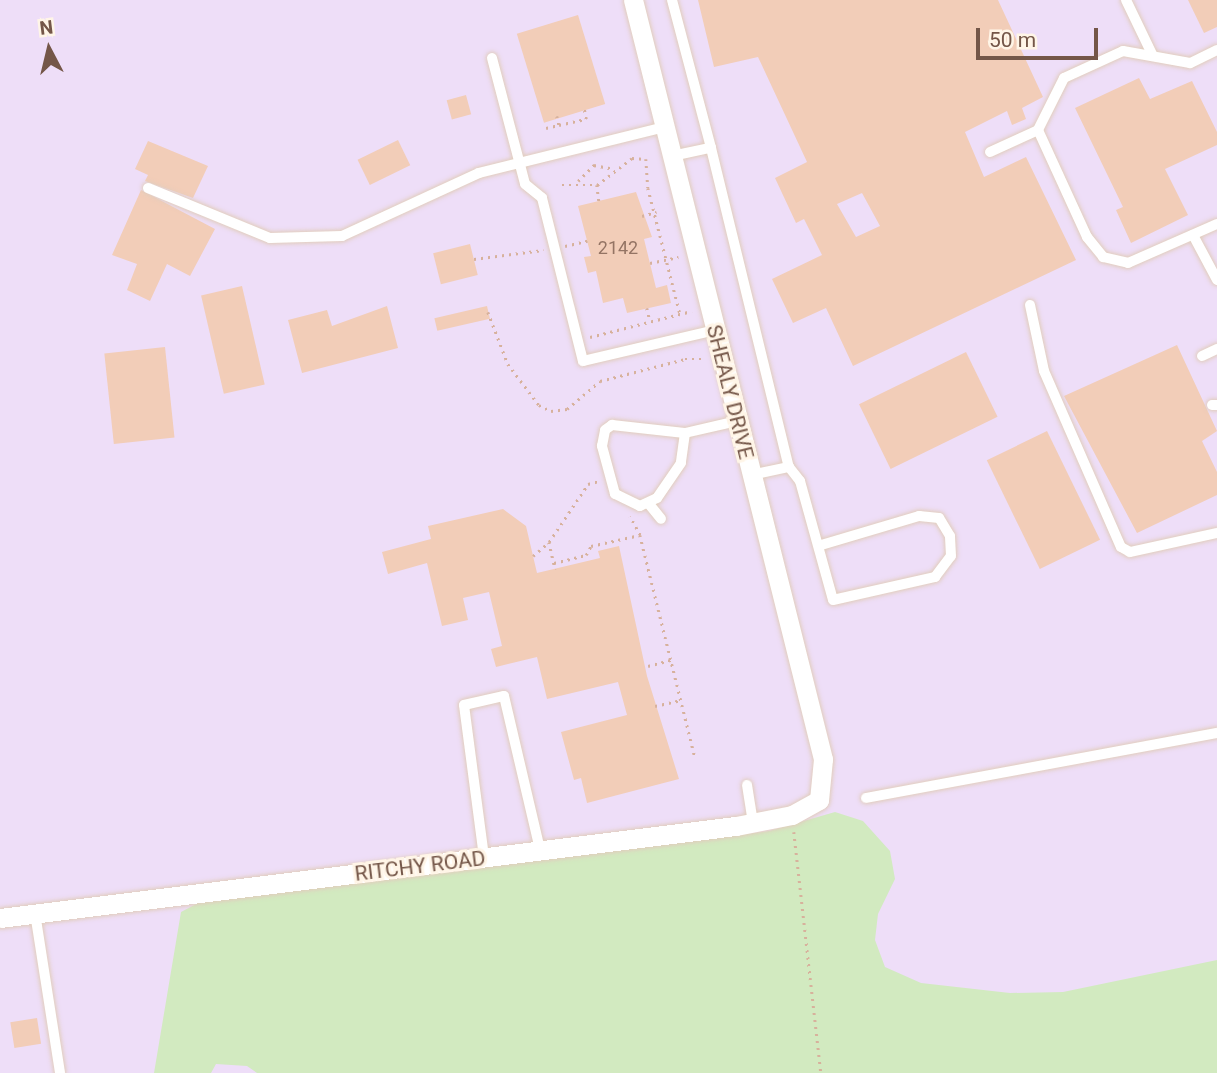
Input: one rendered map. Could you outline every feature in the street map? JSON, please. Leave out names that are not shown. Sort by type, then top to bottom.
[{"type":"street","name":"SHEALY DRIVE","points":[[633,0],[823,759],[824,785]]},
{"type":"street","name":"RITCHY ROAD","points":[[0,918],[753,822],[792,815],[819,800],[824,785]]},
{"type":"lane","points":[[672,0],[789,467],[809,502],[834,600],[934,577],[951,556],[950,536],[939,518],[919,516],[821,545]]},
{"type":"lane","points":[[1126,0],[1153,57]]},
{"type":"lane","points":[[990,152],[1038,130],[1064,78],[1123,51],[1190,62],[1217,50]]},
{"type":"lane","points":[[492,58],[526,184],[542,198],[583,361],[715,330]]},
{"type":"lane","points":[[148,188],[243,230],[301,241],[342,236],[434,190],[519,163],[665,127]]},
{"type":"lane","points":[[1038,130],[1087,237],[1103,257],[1128,263],[1217,224]]},
{"type":"lane","points":[[672,156],[711,148]]},
{"type":"lane","points":[[1194,235],[1217,279]]},
{"type":"lane","points":[[1030,305],[1044,371],[1121,547],[1130,552],[1217,533]]},
{"type":"lane","points":[[1202,356],[1217,349]]},
{"type":"lane","points":[[661,519],[649,504],[630,503],[615,494],[602,446],[605,430],[612,425],[685,433],[737,421]]},
{"type":"lane","points":[[649,504],[681,463],[685,433]]},
{"type":"lane","points":[[751,475],[789,467]]},
{"type":"lane","points":[[484,858],[464,705],[505,696],[540,850]]},
{"type":"lane","points":[[866,798],[1217,733]]},
{"type":"lane","points":[[747,785],[753,822]]},
{"type":"lane","points":[[34,914],[61,1073]]},
{"type":"path","points":[[546,128],[586,118],[584,109]]},
{"type":"path","points":[[557,116],[559,125]]},
{"type":"path","points":[[597,186],[636,156],[646,159],[680,314]]},
{"type":"path","points":[[578,181],[594,165],[616,169]]},
{"type":"path","points":[[562,185],[578,181],[597,186]]},
{"type":"path","points":[[597,186],[599,201]]},
{"type":"path","points":[[642,216],[656,211]]},
{"type":"path","points":[[562,247],[587,241]]},
{"type":"path","points":[[474,259],[544,250]]},
{"type":"path","points":[[650,263],[684,255]]},
{"type":"path","points":[[647,308],[650,321]]},
{"type":"path","points":[[590,337],[698,309]]},
{"type":"path","points":[[598,469],[604,493]]},
{"type":"path","points":[[533,556],[550,542],[588,484],[600,481]]},
{"type":"path","points":[[626,513],[640,535],[695,757]]},
{"type":"path","points":[[554,564],[583,556],[591,546],[640,535]]},
{"type":"path","points":[[550,542],[555,569]]},
{"type":"path","points":[[648,666],[671,660]]},
{"type":"path","points":[[655,706],[681,700]]},
{"type":"path","points":[[792,815],[821,1073]]},
{"type":"shaded area","points":[[0,0],[1217,0],[1217,1073],[0,1073]]},
{"type":"green space","points":[[835,812],[863,821],[890,851],[895,879],[878,914],[875,940],[885,967],[921,983],[1010,993],[1063,992],[1217,960],[1217,1073],[257,1073],[247,1066],[216,1064],[211,1073],[154,1073],[181,912],[198,903],[769,831]]},
{"type":"building","points":[[698,0],[998,0],[1043,97],[1022,108],[1026,119],[1012,125],[1007,111],[965,132],[984,177],[1026,157],[1076,260],[853,366],[826,308],[793,323],[772,279],[822,255],[804,219],[796,223],[775,178],[807,162],[758,57],[714,67]],"holes":[[[862,193],[880,226],[856,237],[837,204]]]},
{"type":"building","points":[[1188,0],[1217,0],[1217,27],[1204,33]]},
{"type":"building","points":[[578,15],[605,104],[544,123],[517,34]]},
{"type":"building","points":[[1139,78],[1150,99],[1192,81],[1217,132],[1217,145],[1165,169],[1188,215],[1131,243],[1116,210],[1123,207],[1075,108]]},
{"type":"building","points":[[466,95],[471,114],[452,119],[447,100]]},
{"type":"building","points":[[398,140],[410,165],[370,185],[358,160]]},
{"type":"building","points":[[148,141],[208,166],[193,198],[145,181],[148,175],[135,169]]},
{"type":"building","points":[[141,190],[215,229],[190,276],[167,264],[150,301],[127,290],[137,264],[112,255]]},
{"type":"building","points":[[636,192],[652,237],[644,239],[656,288],[667,285],[671,303],[627,313],[623,298],[603,303],[596,271],[588,273],[584,257],[591,256],[578,206]]},
{"type":"building","points":[[470,244],[478,275],[441,284],[433,253]]},
{"type":"building","points":[[242,286],[265,384],[224,394],[201,295]]},
{"type":"building","points":[[387,306],[398,348],[302,373],[288,320],[327,310],[332,326]]},
{"type":"building","points":[[487,306],[490,319],[437,331],[434,318]]},
{"type":"building","points":[[1177,345],[1217,431],[1202,441],[1217,472],[1217,495],[1137,533],[1064,396]]},
{"type":"building","points":[[165,347],[175,438],[114,444],[104,353]]},
{"type":"building","points":[[966,352],[998,417],[891,469],[859,404]]},
{"type":"building","points":[[1047,431],[1100,540],[1040,569],[987,460]]},
{"type":"building","points":[[503,509],[526,526],[537,573],[600,558],[598,551],[619,546],[647,676],[679,779],[587,803],[581,778],[574,780],[561,732],[627,715],[618,682],[547,699],[537,657],[496,667],[491,649],[502,646],[489,592],[463,598],[468,620],[442,626],[427,563],[388,574],[382,552],[431,539],[428,526]]},
{"type":"building","points":[[37,1018],[41,1044],[14,1048],[10,1022]]}]
